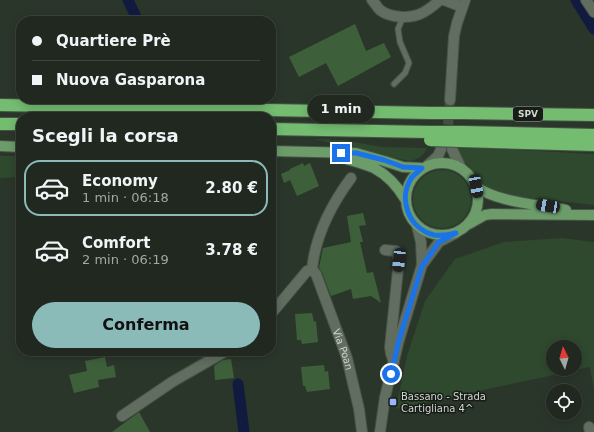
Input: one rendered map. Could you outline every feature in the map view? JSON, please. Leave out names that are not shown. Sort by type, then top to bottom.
[{"type":"highway","name":"SPV","points":[[0,105],[594,115]]},
{"type":"highway","points":[[0,124],[16,124]]},
{"type":"highway","name":"SPV","points":[[276,129],[329,130],[429,136],[462,132],[591,141]]},
{"type":"highway","points":[[429,136],[591,141]]},
{"type":"main road","points":[[0,146],[16,147]]},
{"type":"main road","points":[[276,151],[356,153],[384,160],[403,167],[425,167],[439,162],[451,164],[461,168],[472,179],[476,186],[479,199],[476,212],[469,224]]},
{"type":"main road","points":[[326,153],[375,168],[400,189],[405,199]]},
{"type":"main road","points":[[425,167],[413,177],[407,187],[405,199],[406,209],[410,218],[417,226],[425,232],[435,235],[456,233],[485,215],[492,214],[594,215]]},
{"type":"main road","points":[[476,186],[488,194],[503,199],[594,215]]},
{"type":"street","points":[[372,0],[381,10],[392,15],[403,17],[422,14],[440,0]]},
{"type":"street","points":[[444,0],[464,4],[454,36],[450,100]]},
{"type":"street","points":[[586,0],[594,12]]},
{"type":"street","points":[[425,167],[438,156],[441,149]]},
{"type":"street","points":[[452,149],[461,168]]},
{"type":"street","points":[[276,308],[307,271],[312,270],[313,254],[321,229],[351,178]]},
{"type":"street","points":[[417,226],[421,242],[422,266]]},
{"type":"street","points":[[380,432],[385,397],[399,340],[422,266],[439,242],[456,233]]},
{"type":"street","points":[[386,250],[396,251],[399,260],[390,347],[394,362]]},
{"type":"street","name":"Via Poan","points":[[312,270],[316,274],[347,358],[359,409],[362,432]]},
{"type":"street","points":[[122,416],[172,382],[217,356]]},
{"type":"lane","points":[[394,84],[405,73],[409,63],[400,42],[398,29],[403,17]]},
{"type":"green space","points":[[314,139],[342,140],[383,147],[427,148],[424,154],[420,157],[409,161]]},
{"type":"green space","points":[[458,148],[594,154],[594,205],[507,195],[482,186],[473,171],[460,157]]},
{"type":"green space","points":[[0,156],[16,156],[16,177],[0,178]]},
{"type":"green space","points":[[442,170],[453,172],[466,183],[469,188],[471,199],[469,210],[458,223],[453,226],[442,228],[431,226],[418,215],[415,210],[413,199],[415,188],[426,175],[431,172]]},
{"type":"green space","points":[[562,238],[594,242],[594,390],[590,367],[582,369],[582,340],[546,340],[546,376],[548,376],[396,409],[407,356],[425,301],[455,259],[504,242]]},
{"type":"building","points":[[355,24],[366,51],[384,43],[391,57],[338,86],[326,63],[299,77],[289,57]]},
{"type":"building","points":[[303,163],[304,166],[310,163],[319,186],[297,196],[290,180],[284,183],[281,174]]},
{"type":"building","points":[[363,213],[366,225],[359,226],[363,242],[360,242],[367,273],[373,272],[381,303],[371,296],[353,299],[351,289],[331,296],[319,268],[323,248],[351,242],[347,216]]},
{"type":"building","points":[[312,313],[314,322],[316,321],[318,342],[302,344],[301,340],[297,340],[295,314]]},
{"type":"building","points":[[105,357],[107,367],[114,365],[116,377],[98,380],[99,387],[74,393],[69,375],[87,371],[85,361]]},
{"type":"building","points":[[231,359],[234,378],[215,380],[214,366],[223,360]]},
{"type":"building","points":[[324,365],[325,372],[328,371],[330,389],[307,392],[305,386],[303,386],[301,367]]},
{"type":"building","points":[[139,412],[150,432],[112,432],[127,421]]},
{"type":"waterway","points":[[128,0],[136,16]]},
{"type":"waterway","points":[[576,0],[594,29]]},
{"type":"waterway","points":[[238,384],[244,432]]},
{"type":"tunnel","points":[[444,139],[448,126],[450,100]]},
{"type":"place","name":"Bassano - Strada Cartigliana 4^","points":[[393,402]]},
{"type":"route","points":[[341,153],[356,153],[384,160],[403,167],[422,168],[413,177],[407,187],[405,199],[406,209],[410,218],[425,232],[435,235],[456,233],[439,242],[431,251],[422,266],[399,340],[391,374]]}]
